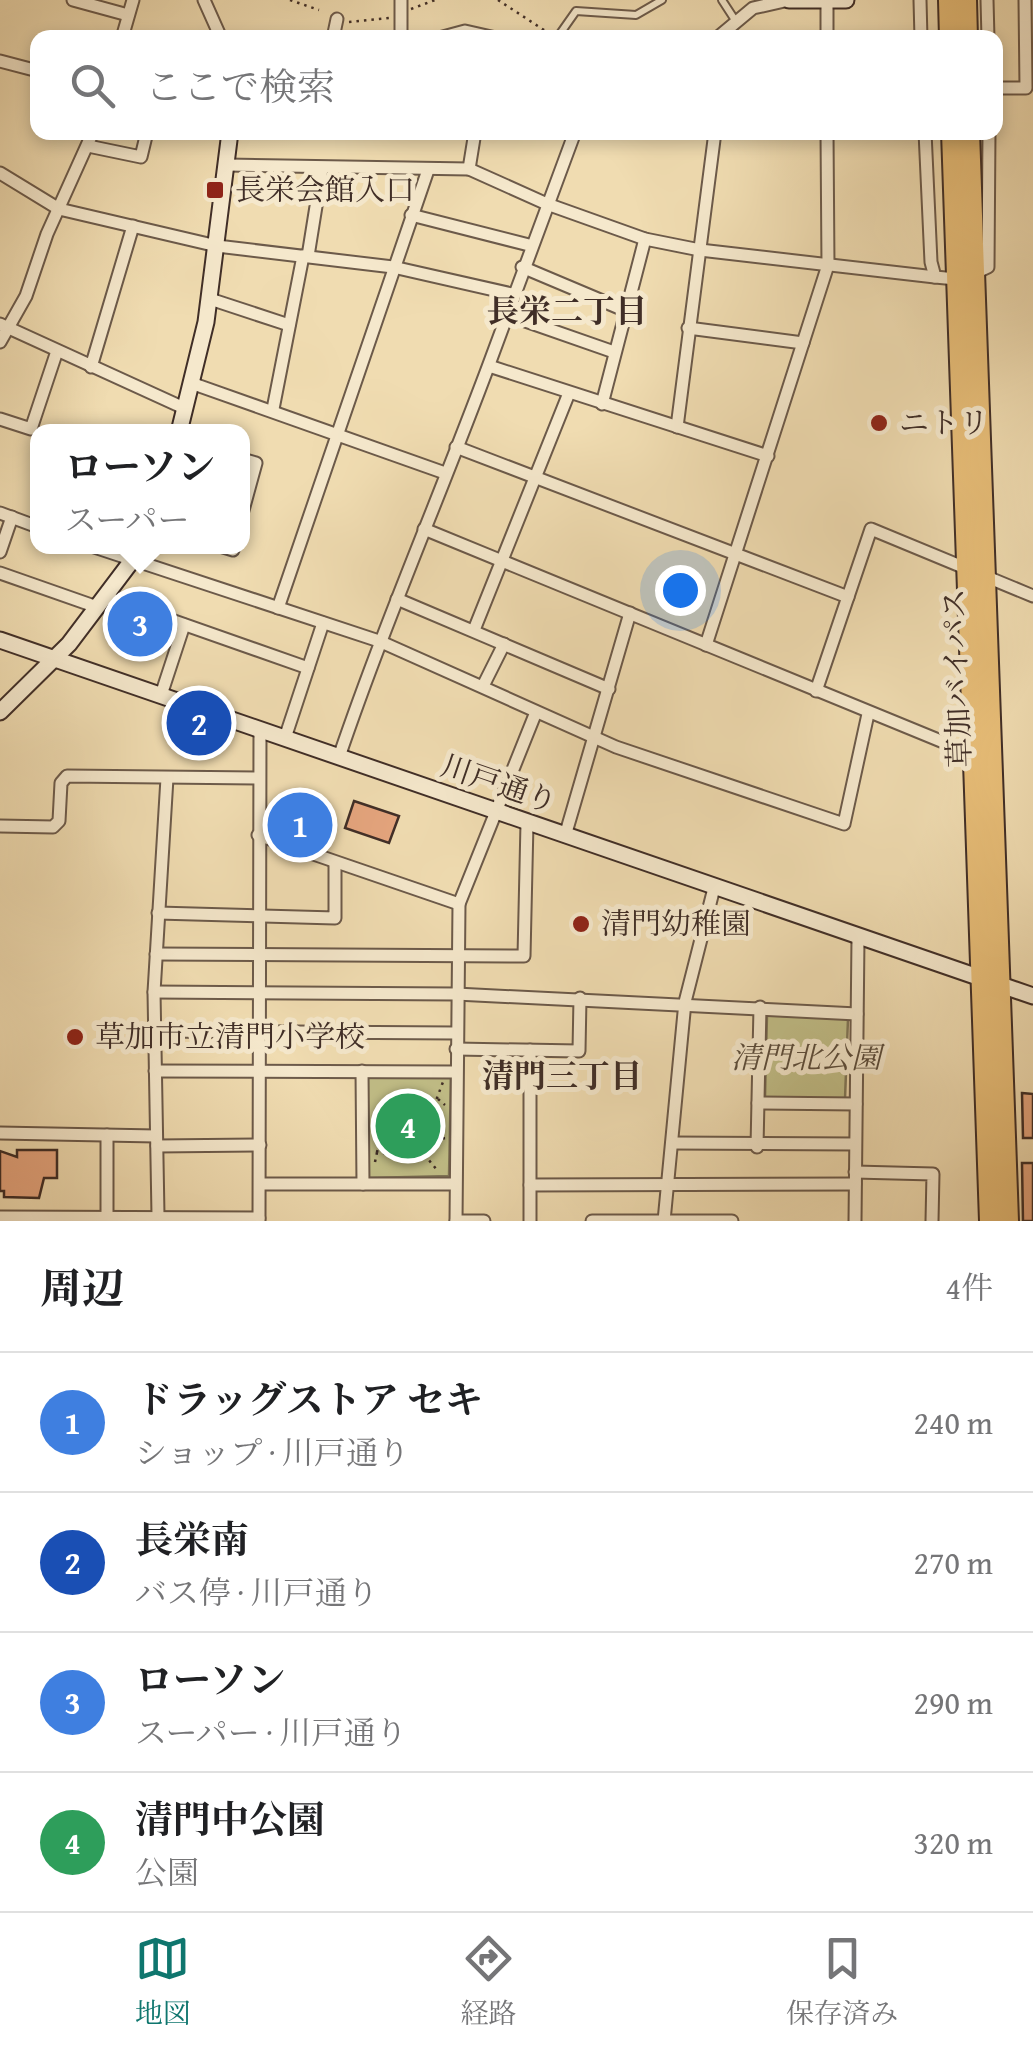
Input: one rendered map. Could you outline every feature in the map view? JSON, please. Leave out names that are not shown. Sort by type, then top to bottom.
[{"type":"highway","points":[[949,0],[950,30]]},
{"type":"highway","points":[[966,0],[967,30]]},
{"type":"highway","name":"草加バイパス","points":[[952,140],[954,277],[976,574],[991,981],[990,1221]]},
{"type":"highway","name":"草加バイパス","points":[[954,277],[968,140]]},
{"type":"highway","name":"草加バイパス","points":[[976,574],[975,755],[1008,1221]]},
{"type":"street","points":[[73,0],[128,15]]},
{"type":"street","points":[[124,30],[132,0]]},
{"type":"street","points":[[204,0],[217,30]]},
{"type":"street","points":[[730,28],[762,4],[846,0]]},
{"type":"street","points":[[920,0],[921,30]]},
{"type":"street","points":[[987,0],[988,30]]},
{"type":"street","points":[[1003,88],[1026,88],[1025,0]]},
{"type":"street","points":[[827,1],[827,30]]},
{"type":"street","points":[[335,30],[337,19]]},
{"type":"street","points":[[0,62],[30,69]]},
{"type":"street","points":[[0,342],[4,326],[26,296],[90,140]]},
{"type":"street","points":[[88,146],[142,158],[146,140]]},
{"type":"street","points":[[181,424],[210,299],[229,140]]},
{"type":"street","points":[[468,169],[473,140]]},
{"type":"street","points":[[339,757],[379,641],[489,366],[529,245],[572,140]]},
{"type":"street","points":[[677,427],[714,140]]},
{"type":"street","points":[[706,646],[828,265],[827,140]]},
{"type":"street","points":[[927,140],[954,277]]},
{"type":"street","points":[[226,165],[468,169],[547,204],[645,239],[700,250],[954,277],[988,266],[989,140]]},
{"type":"street","points":[[273,409],[322,169]]},
{"type":"street","points":[[278,608],[428,170]]},
{"type":"street","points":[[0,173],[59,209],[216,246],[394,266],[512,294]]},
{"type":"street","points":[[411,215],[529,245]]},
{"type":"street","points":[[90,367],[133,226]]},
{"type":"street","points":[[602,404],[645,239]]},
{"type":"street","points":[[522,266],[624,310]]},
{"type":"street","points":[[210,299],[290,325]]},
{"type":"street","points":[[506,314],[614,352]]},
{"type":"street","points":[[4,326],[184,408]]},
{"type":"street","points":[[688,328],[803,343]]},
{"type":"street","points":[[33,424],[57,351]]},
{"type":"street","points":[[489,366],[768,456]]},
{"type":"street","points":[[191,382],[445,473]]},
{"type":"street","points":[[474,630],[570,392]]},
{"type":"street","points":[[0,418],[30,429]]},
{"type":"street","points":[[456,447],[848,597]]},
{"type":"street","points":[[250,461],[256,462],[250,484]]},
{"type":"street","points":[[0,552],[6,515],[30,524]]},
{"type":"street","points":[[816,691],[870,528],[1033,596]]},
{"type":"street","points":[[424,529],[975,755]]},
{"type":"street","points":[[112,554],[379,641],[594,738],[844,824],[868,714]]},
{"type":"street","points":[[0,712],[56,658],[138,554]]},
{"type":"street","points":[[0,573],[184,625],[308,668]]},
{"type":"street","points":[[396,599],[610,689]]},
{"type":"street","points":[[565,836],[630,613]]},
{"type":"street","points":[[285,738],[322,622]]},
{"type":"street","points":[[160,695],[184,625]]},
{"type":"street","name":"川戸通り","points":[[0,640],[1033,996]]},
{"type":"street","points":[[483,686],[504,644]]},
{"type":"street","points":[[484,1221],[456,1221],[452,1072],[456,1049],[459,904],[536,712]]},
{"type":"street","points":[[0,1217],[259,1220],[260,730]]},
{"type":"street","points":[[0,826],[53,827],[59,821],[61,783],[68,776],[258,778]]},
{"type":"street","points":[[158,1216],[154,992],[167,778]]},
{"type":"street","points":[[156,954],[524,956],[527,823]]},
{"type":"street","points":[[258,834],[459,904]]},
{"type":"street","points":[[158,913],[336,918],[335,863]]},
{"type":"street","points":[[664,1220],[685,1002],[714,888]]},
{"type":"street","points":[[855,1221],[858,938]]},
{"type":"street","points":[[154,992],[456,994],[685,1002],[857,1014]]},
{"type":"street","points":[[456,1049],[579,1051],[580,998]]},
{"type":"street","points":[[757,1147],[760,1007]]},
{"type":"street","points":[[154,1031],[456,1033]]},
{"type":"street","points":[[530,1050],[530,1221]]},
{"type":"street","points":[[155,1071],[452,1072]]},
{"type":"street","points":[[362,1071],[363,1184]]},
{"type":"street","points":[[758,1103],[856,1104]]},
{"type":"street","points":[[0,1133],[260,1145]]},
{"type":"street","points":[[107,1135],[107,1216]]},
{"type":"street","points":[[672,1143],[757,1147],[855,1144]]},
{"type":"street","points":[[530,1185],[932,1174],[932,1221]]},
{"type":"street","points":[[260,1184],[455,1184]]},
{"type":"street","points":[[592,1221],[732,1221]]},
{"type":"lane","points":[[560,30],[576,11],[636,15],[662,0]]},
{"type":"lane","points":[[722,0],[730,28]]},
{"type":"path","points":[[290,0],[318,10]]},
{"type":"path","points":[[337,19],[365,23],[400,7],[435,0]]},
{"type":"path","points":[[498,0],[546,30]]},
{"type":"path","points":[[426,1127],[452,1072]]},
{"type":"path","points":[[438,1100],[444,1102],[446,1117],[440,1133],[446,1150]]},
{"type":"path","points":[[372,1125],[369,1110],[384,1116],[372,1169]]},
{"type":"path","points":[[439,1173],[428,1159],[428,1143],[420,1134],[440,1133]]},
{"type":"path","points":[[372,1147],[401,1158]]},
{"type":"path","points":[[439,1173],[445,1162]]},
{"type":"path","points":[[422,1173],[439,1173]]},
{"type":"green space","name":"清門北公園","points":[[767,1015],[848,1019],[845,1099],[765,1097]]},
{"type":"green space","points":[[367,1075],[451,1075],[449,1176],[367,1178]]},
{"type":"building","points":[[129,613],[154,621],[149,636],[124,628]]},
{"type":"building","points":[[354,801],[399,816],[389,843],[345,828]]},
{"type":"building","points":[[1022,1093],[1033,1094],[1033,1138],[1023,1138]]},
{"type":"building","points":[[17,1150],[57,1150],[57,1178],[44,1178],[39,1198],[4,1197],[4,1191],[0,1191],[0,1151],[17,1157]]},
{"type":"building","points":[[1022,1163],[1033,1163],[1033,1221],[1023,1221]]},
{"type":"place","name":"長栄会館入口","points":[[215,190]]},
{"type":"place","name":"ニトリ","points":[[879,423]]},
{"type":"place","name":"ローソン","points":[[140,624]]},
{"type":"place","name":"長栄南","points":[[199,723]]},
{"type":"place","name":"ドラッグストア セキ","points":[[300,825]]},
{"type":"place","name":"清門幼稚園","points":[[581,924]]},
{"type":"place","name":"草加市立清門小学校","points":[[75,1037]]},
{"type":"place","name":"清門中公園","points":[[408,1126]]},
{"type":"district","name":"長栄二丁目","points":[[567,311]]},
{"type":"district","name":"清門三丁目","points":[[562,1076]]}]
